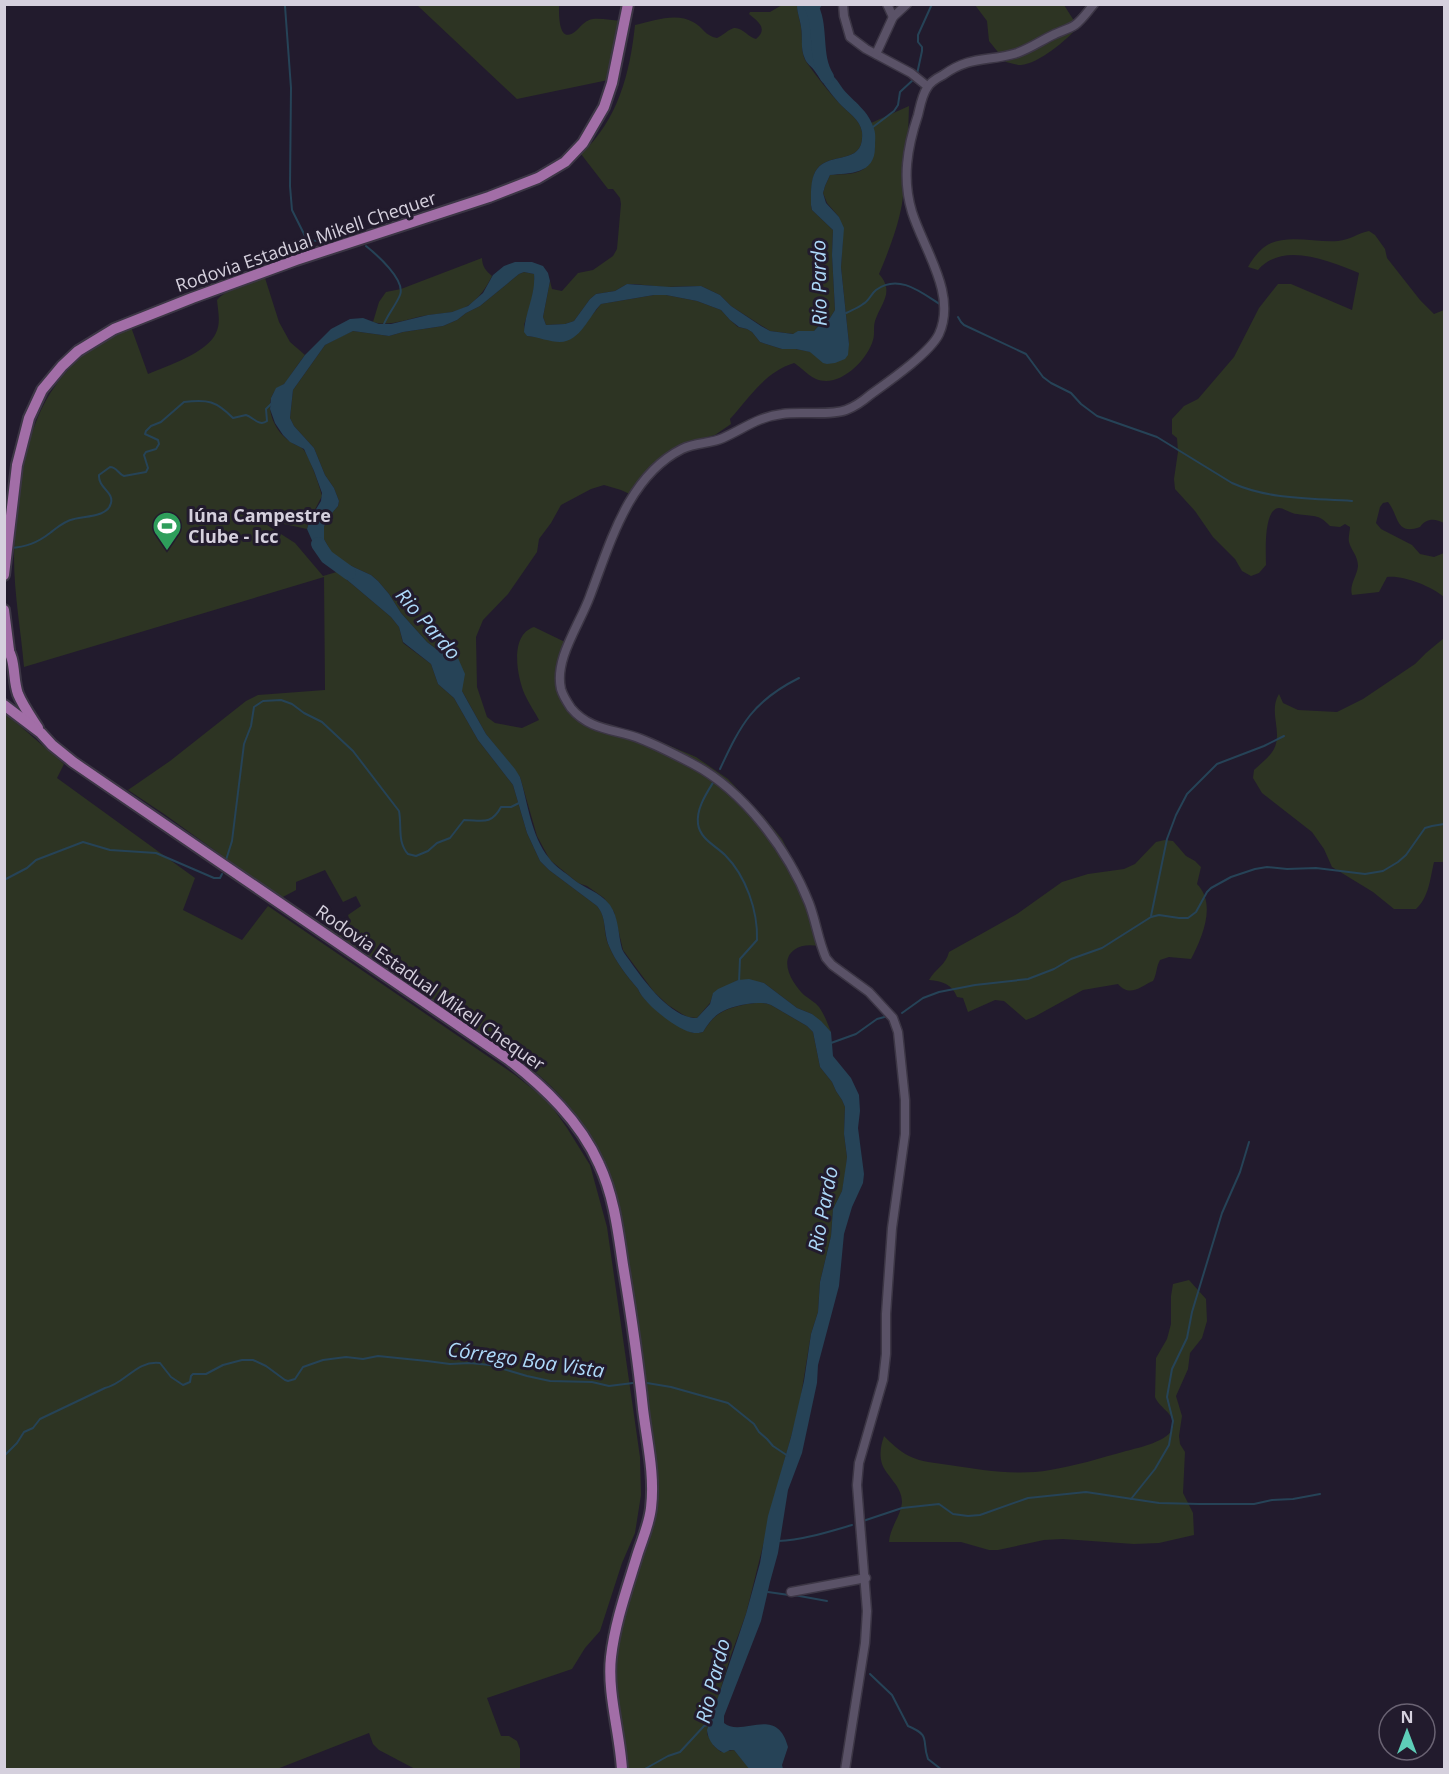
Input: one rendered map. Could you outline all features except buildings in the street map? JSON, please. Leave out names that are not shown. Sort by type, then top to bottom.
[{"type":"main road","name":"Rodovia Estadual Mikell Chequer","points":[[5,573],[10,526],[8,506],[29,418],[42,390],[78,351],[125,325],[296,260],[489,197],[538,178],[565,162],[583,143],[604,107],[612,83],[628,4]]},
{"type":"main road","points":[[4,610],[7,647],[18,694],[41,733]]},
{"type":"main road","points":[[4,680],[11,671],[12,665]]},
{"type":"main road","points":[[4,705],[41,733]]},
{"type":"main road","name":"Rodovia Estadual Mikell Chequer","points":[[41,733],[52,745],[80,767],[516,1065],[546,1091],[584,1136],[603,1172],[615,1216],[636,1345],[651,1466],[652,1486],[648,1523],[618,1616],[610,1660],[610,1679],[622,1770]]},
{"type":"street","points":[[843,4],[850,37],[856,43],[911,73],[927,86]]},
{"type":"street","points":[[887,4],[893,17]]},
{"type":"street","points":[[876,54],[893,17],[907,4]]},
{"type":"street","points":[[845,1770],[865,1643],[867,1611],[857,1485],[859,1463],[883,1380],[892,1228],[905,1134],[905,1101],[896,1024],[888,1010],[869,992],[826,958],[810,905],[796,876],[785,855],[757,818],[725,785],[693,764],[639,738],[602,729],[586,722],[564,697],[560,680],[563,657],[584,614],[614,532],[641,484],[657,467],[685,448],[716,441],[764,417],[785,413],[847,409],[868,398],[920,356],[935,340],[944,314],[943,294],[912,213],[907,193],[906,174],[908,147],[927,86],[959,64],[1014,54],[1038,44],[1075,25],[1094,4]]},
{"type":"street","points":[[791,1592],[866,1578]]},
{"type":"green space","points":[[417,5],[559,5],[561,27],[566,35],[591,20],[623,21],[613,79],[517,99]]},
{"type":"green space","points":[[782,5],[797,5],[805,59],[831,94],[856,119],[862,132],[862,143],[858,150],[853,154],[823,164],[817,169],[812,181],[812,210],[833,230],[835,310],[830,318],[824,320],[814,331],[794,334],[770,331],[731,306],[720,295],[701,286],[664,287],[627,284],[615,291],[596,294],[574,321],[546,325],[543,317],[550,281],[552,289],[562,291],[578,273],[593,270],[613,256],[617,249],[620,198],[613,189],[608,189],[581,154],[604,126],[620,95],[630,61],[635,25],[664,18],[679,18],[693,22],[713,37],[717,38],[737,28],[756,39],[762,29],[749,14],[750,12],[770,12]]},
{"type":"green space","points":[[975,5],[1064,5],[1078,27],[1044,56],[1028,64],[1015,64],[1006,62],[989,41],[987,21]]},
{"type":"green space","points":[[909,106],[902,204],[898,222],[879,274],[886,286],[885,298],[875,321],[873,340],[861,361],[841,377],[826,381],[813,377],[794,363],[784,367],[759,386],[730,419],[731,424],[715,435],[676,448],[634,496],[604,485],[591,489],[561,505],[539,539],[537,552],[508,594],[483,620],[476,637],[477,687],[487,717],[495,723],[522,728],[539,720],[522,687],[517,657],[521,638],[526,631],[534,627],[567,643],[563,666],[565,687],[572,702],[586,717],[606,727],[642,734],[696,757],[728,779],[782,839],[810,893],[826,948],[802,946],[789,955],[787,967],[800,991],[819,1007],[831,1032],[812,1014],[797,1008],[764,983],[738,980],[713,994],[710,1003],[697,1018],[688,1017],[668,1005],[654,992],[623,950],[614,912],[604,898],[587,886],[578,883],[550,860],[537,836],[520,777],[486,734],[462,691],[451,653],[440,652],[427,642],[371,575],[336,559],[331,552],[324,539],[324,527],[339,501],[314,448],[294,426],[290,418],[293,390],[325,345],[342,336],[353,331],[389,336],[443,326],[480,306],[524,272],[534,274],[535,282],[524,325],[527,336],[536,337],[593,314],[601,304],[666,295],[697,301],[721,310],[738,327],[752,332],[760,342],[782,349],[811,352],[823,362],[849,344],[841,267],[843,235],[839,217],[827,203],[823,193],[825,186],[830,175],[853,173],[866,168],[873,157],[875,143],[871,123]]},
{"type":"green space","points":[[1369,231],[1375,235],[1385,249],[1387,258],[1420,300],[1434,314],[1444,310],[1444,523],[1431,520],[1420,527],[1406,529],[1399,523],[1388,502],[1383,503],[1380,507],[1376,523],[1381,529],[1412,545],[1420,554],[1434,557],[1444,553],[1444,597],[1417,582],[1394,577],[1387,577],[1379,592],[1352,595],[1358,566],[1349,542],[1350,527],[1345,524],[1340,527],[1330,526],[1319,517],[1295,514],[1279,508],[1274,510],[1268,524],[1266,565],[1259,573],[1251,576],[1242,571],[1235,559],[1213,537],[1195,511],[1175,489],[1174,479],[1178,452],[1177,438],[1172,434],[1172,419],[1184,406],[1198,399],[1234,357],[1259,308],[1278,284],[1291,284],[1352,310],[1359,273],[1320,259],[1293,255],[1268,261],[1258,270],[1248,267],[1255,257],[1263,248],[1280,240],[1338,241]]},
{"type":"green space","points":[[482,258],[485,268],[492,276],[476,299],[464,308],[386,324],[373,322],[379,302],[386,292],[401,289]]},
{"type":"green space","points":[[265,278],[279,322],[290,342],[305,355],[286,382],[273,394],[271,414],[281,433],[305,452],[322,496],[307,529],[256,518],[295,543],[323,576],[340,571],[346,579],[391,617],[399,627],[403,643],[431,664],[438,684],[454,698],[478,740],[513,785],[527,833],[540,861],[597,906],[603,916],[607,941],[612,952],[646,1001],[671,1021],[694,1033],[703,1032],[716,1016],[727,1010],[750,1004],[771,1005],[807,1026],[813,1032],[820,1067],[832,1082],[845,1107],[846,1170],[842,1191],[833,1209],[831,1236],[820,1282],[818,1312],[811,1334],[799,1408],[746,1614],[707,1734],[714,1746],[721,1752],[734,1750],[750,1769],[627,1769],[611,1658],[652,1510],[632,1319],[596,1147],[579,1119],[559,1094],[513,1055],[407,988],[329,932],[350,922],[348,915],[361,906],[356,896],[343,902],[325,870],[296,882],[296,890],[281,898],[128,790],[170,761],[246,701],[258,695],[325,690],[324,577],[24,667],[15,585],[15,528],[26,456],[46,400],[57,383],[87,352],[131,327],[148,374],[196,353],[211,340],[218,329],[217,300],[233,289]]},
{"type":"green space","points":[[1444,638],[1444,862],[1434,862],[1426,893],[1416,909],[1394,909],[1373,892],[1332,867],[1324,849],[1312,832],[1262,793],[1253,778],[1254,770],[1274,749],[1277,735],[1275,708],[1279,694],[1283,703],[1298,710],[1337,712],[1363,699],[1415,664]]},
{"type":"green space","points":[[4,712],[64,764],[57,778],[195,878],[183,910],[242,940],[268,906],[515,1075],[548,1101],[590,1165],[607,1227],[640,1457],[641,1495],[635,1533],[622,1563],[600,1631],[585,1648],[572,1669],[487,1698],[501,1736],[509,1736],[517,1741],[520,1749],[520,1769],[415,1769],[379,1750],[373,1744],[369,1733],[277,1769],[5,1769]]},
{"type":"green space","points":[[1173,841],[1186,856],[1201,867],[1197,884],[1206,901],[1206,921],[1191,959],[1169,957],[1160,960],[1153,981],[1140,988],[1131,991],[1118,984],[1083,990],[1026,1020],[1004,1001],[995,1000],[968,1012],[963,998],[957,997],[949,986],[942,982],[929,980],[949,952],[1017,914],[1062,882],[1088,874],[1124,869],[1135,864],[1156,842]]},
{"type":"green space","points":[[1189,1280],[1206,1299],[1207,1321],[1202,1338],[1190,1353],[1188,1369],[1176,1396],[1182,1416],[1180,1444],[1185,1452],[1183,1493],[1193,1513],[1194,1535],[1159,1543],[1134,1544],[1063,1539],[1044,1540],[998,1550],[989,1550],[961,1542],[889,1542],[902,1502],[900,1491],[882,1464],[881,1450],[884,1436],[905,1454],[923,1461],[987,1470],[1038,1472],[1088,1462],[1145,1446],[1160,1440],[1171,1432],[1172,1418],[1155,1397],[1156,1358],[1167,1339],[1171,1324],[1173,1284]]},
{"type":"water","points":[[797,5],[822,5],[812,28],[814,53],[847,94],[865,112],[875,133],[874,156],[871,163],[860,171],[830,175],[823,193],[826,203],[839,217],[844,228],[841,267],[849,344],[848,355],[845,359],[827,364],[810,352],[782,349],[760,342],[752,332],[739,327],[721,310],[697,301],[666,295],[601,304],[579,333],[567,341],[556,342],[527,336],[524,332],[534,274],[524,272],[480,306],[443,326],[389,336],[353,331],[325,345],[293,390],[290,418],[294,426],[314,448],[339,501],[324,527],[324,539],[331,552],[336,559],[371,575],[427,642],[440,652],[451,653],[458,658],[465,674],[462,691],[486,734],[520,777],[534,830],[543,849],[557,867],[601,896],[610,905],[617,921],[623,951],[637,972],[660,998],[678,1013],[697,1018],[710,1004],[713,993],[718,989],[738,980],[749,979],[764,983],[797,1008],[812,1014],[831,1032],[833,1056],[851,1078],[859,1095],[858,1128],[864,1174],[863,1183],[852,1207],[844,1234],[839,1286],[818,1365],[817,1383],[802,1453],[788,1490],[778,1553],[761,1621],[724,1716],[724,1723],[731,1727],[768,1724],[776,1727],[783,1734],[788,1747],[782,1765],[783,1769],[750,1770],[734,1750],[724,1753],[715,1747],[710,1741],[707,1730],[746,1614],[760,1563],[768,1516],[791,1437],[804,1381],[811,1334],[818,1312],[820,1282],[831,1236],[833,1209],[842,1191],[846,1165],[845,1107],[832,1082],[820,1067],[813,1032],[807,1026],[771,1005],[753,1003],[727,1009],[716,1015],[703,1032],[694,1033],[671,1022],[641,995],[612,952],[602,915],[597,906],[540,861],[527,833],[513,785],[478,740],[454,698],[438,684],[431,664],[403,642],[399,627],[391,617],[346,579],[333,562],[314,545],[307,529],[321,501],[322,493],[304,449],[290,442],[283,435],[270,409],[271,398],[276,388],[284,384],[305,355],[331,329],[350,319],[363,318],[379,324],[391,324],[452,312],[468,306],[483,293],[493,275],[504,266],[515,262],[532,262],[543,266],[548,273],[550,281],[543,317],[546,325],[574,321],[596,294],[615,291],[627,284],[671,287],[701,286],[720,295],[731,306],[770,331],[793,334],[798,331],[814,331],[824,320],[830,318],[835,310],[833,230],[812,210],[813,177],[823,164],[853,154],[858,150],[862,143],[862,132],[856,119],[836,99],[806,61]]},
{"type":"waterway","name":"Rio Pardo","points":[[810,4],[816,22],[820,59],[827,77]]},
{"type":"waterway","points":[[917,74],[922,51],[918,35],[932,4]]},
{"type":"waterway","points":[[285,6],[291,88],[290,186],[292,210],[307,240],[317,241],[344,229],[353,236]]},
{"type":"waterway","points":[[873,127],[894,111],[898,105],[900,92],[914,79]]},
{"type":"waterway","points":[[366,246],[395,275],[401,289],[384,324]]},
{"type":"waterway","points":[[846,313],[865,303],[876,290],[893,283],[918,290],[941,305]]},
{"type":"waterway","points":[[958,317],[964,325],[1026,354],[1043,377],[1071,393],[1097,416],[1157,437],[1232,483],[1261,493],[1352,501]]},
{"type":"waterway","points":[[10,548],[36,542],[67,521],[106,511],[111,499],[99,475],[110,467],[124,476],[146,472],[148,468],[144,455],[156,449],[159,444],[158,440],[145,434],[146,431],[161,422],[184,402],[211,402],[233,418],[246,415],[261,423],[267,421],[266,409],[271,404]]},
{"type":"waterway","name":"Rio Pardo","points":[[318,544],[327,557],[349,573]]},
{"type":"waterway","points":[[720,769],[750,715],[770,696],[799,678]]},
{"type":"waterway","points":[[226,860],[232,841],[244,744],[251,726],[254,707],[263,701],[281,700],[292,704],[322,722],[353,751],[399,811],[402,844],[408,854],[416,856],[450,838],[464,820],[485,821],[493,817],[501,807],[511,807],[519,803]]},
{"type":"waterway","points":[[1151,916],[1167,839],[1187,794],[1217,764],[1284,736]]},
{"type":"waterway","points":[[714,781],[700,807],[699,829],[705,838],[732,863],[745,883],[753,906],[757,929],[757,940],[740,959],[739,982]]},
{"type":"waterway","points":[[902,1013],[923,998],[939,992],[1028,979],[1054,969],[1071,959],[1102,948],[1151,917],[1159,915],[1188,918],[1196,912],[1211,888],[1231,877],[1255,869],[1267,867],[1316,868],[1365,874],[1383,871],[1406,855],[1425,828],[1444,824]]},
{"type":"waterway","points":[[4,880],[27,868],[36,860],[83,842],[110,850],[156,853],[214,878],[220,878],[222,874]]},
{"type":"waterway","points":[[831,1043],[856,1034],[877,1019],[888,1016]]},
{"type":"waterway","points":[[1131,1499],[1155,1469],[1169,1445],[1173,1421],[1167,1397],[1172,1369],[1187,1338],[1192,1312],[1222,1213],[1240,1172],[1249,1142]]},
{"type":"waterway","name":"Córrego Boa Vista","points":[[4,1456],[24,1432],[33,1428],[40,1419],[112,1386],[137,1369],[152,1363],[160,1363],[171,1377],[183,1385],[190,1382],[193,1374],[206,1374],[223,1365],[242,1360],[253,1360],[288,1381],[295,1379],[303,1367],[323,1360],[346,1357],[363,1359],[378,1356],[450,1364],[490,1365],[550,1381],[592,1382],[609,1386],[633,1383]]},
{"type":"waterway","name":"Córrego Boa Vista","points":[[647,1383],[671,1387],[728,1403],[754,1424],[773,1446],[788,1456]]},
{"type":"waterway","points":[[863,1521],[902,1508],[939,1504],[953,1514],[980,1515],[1028,1498],[1086,1492],[1159,1503],[1199,1504],[1254,1504],[1320,1494]]},
{"type":"waterway","points":[[778,1541],[825,1533],[852,1525]]},
{"type":"waterway","points":[[768,1592],[789,1595]]},
{"type":"waterway","points":[[794,1595],[827,1601]]},
{"type":"waterway","points":[[870,1674],[892,1695],[908,1726],[923,1736],[928,1759],[942,1770]]},
{"type":"waterway","points":[[643,1770],[680,1752],[704,1726],[708,1725]]},
{"type":"place","name":"Iúna Campestre Clube - Icc","points":[[167,552]]}]
